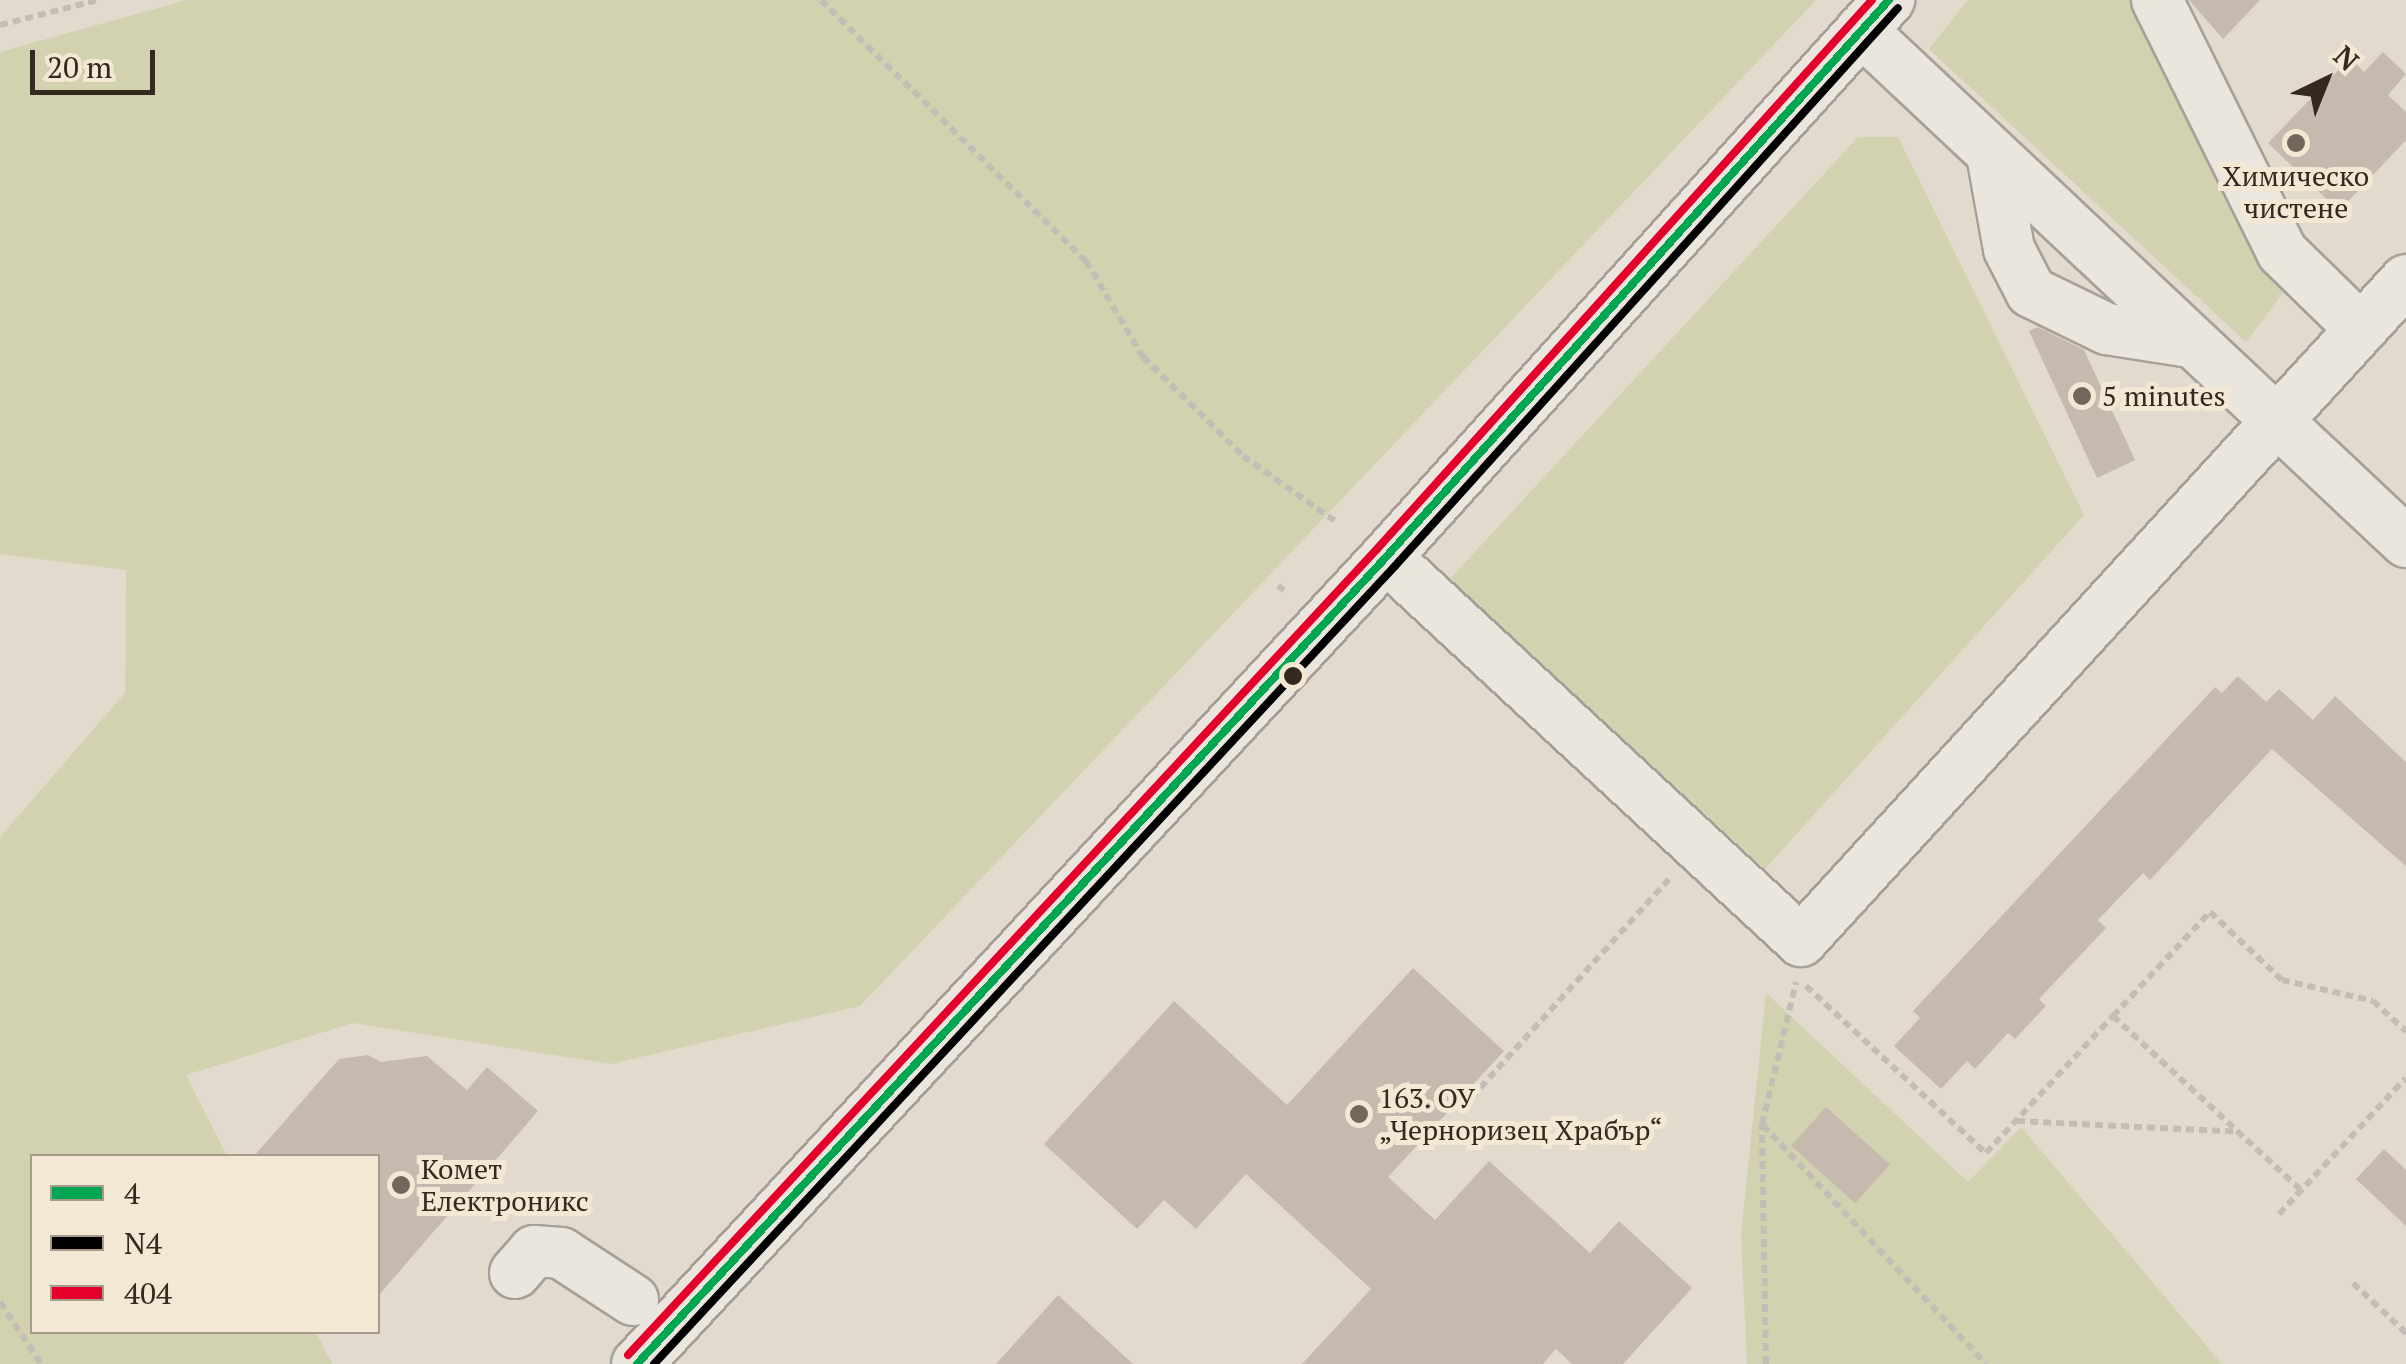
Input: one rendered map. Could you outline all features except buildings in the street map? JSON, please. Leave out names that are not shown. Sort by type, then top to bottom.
[{"type":"street","points":[[2157,0],[2282,252],[2362,329]]},
{"type":"street","points":[[637,1364],[1386,556],[1875,15],[1993,160],[2406,542]]},
{"type":"street","points":[[1993,160],[2009,249],[2031,292],[2106,329],[2190,342]]},
{"type":"street","points":[[1386,556],[1698,846],[1799,959],[2406,280]]},
{"type":"street","points":[[514,1273],[534,1251],[561,1254],[632,1300]]},
{"type":"path","points":[[0,25],[98,0]]},
{"type":"path","points":[[822,0],[1086,261],[1143,357],[1243,456],[1338,522]]},
{"type":"path","points":[[1463,1107],[1698,846]]},
{"type":"path","points":[[1799,959],[1986,1153],[2210,912],[2282,980],[2374,1000],[2406,1031]]},
{"type":"path","points":[[1766,1364],[1762,1124],[1799,959]]},
{"type":"path","points":[[2113,1016],[2301,1190]]},
{"type":"path","points":[[2279,1214],[2406,1078]]},
{"type":"path","points":[[2016,1120],[2239,1132]]},
{"type":"path","points":[[1762,1124],[1986,1364]]},
{"type":"path","points":[[2353,1284],[2406,1333]]},
{"type":"path","points":[[0,1302],[41,1364]]},
{"type":"green space","points":[[187,0],[1816,0],[860,1006],[611,1064],[353,1023],[186,1075],[226,1154],[30,1154],[30,1334],[317,1334],[332,1364],[0,1364],[0,837],[125,693],[126,570],[0,554],[0,52]]},
{"type":"green space","points":[[1968,0],[2142,0],[2288,286],[2246,342],[1929,49]]},
{"type":"green space","points":[[1858,137],[1898,137],[2084,515],[1765,869],[1450,579]]},
{"type":"green space","points":[[1766,993],[1968,1182],[2021,1127],[2222,1364],[1747,1364],[1741,1235]]},
{"type":"transit line","name":"404","points":[[628,1355],[1377,549],[1872,0]]},
{"type":"transit line","name":"4","points":[[637,1364],[1386,557],[1889,0]]},
{"type":"transit line","name":"N4","points":[[654,1364],[1395,566],[1898,8]]},
{"type":"place","name":"Химическо чистене","points":[[2296,143]]},
{"type":"place","name":"5 minutes","points":[[2082,396]]},
{"type":"place","name":"163. ОУ „Черноризец Храбър“","points":[[1359,1114]]},
{"type":"place","name":"Комет Електроникс","points":[[401,1185]]}]
